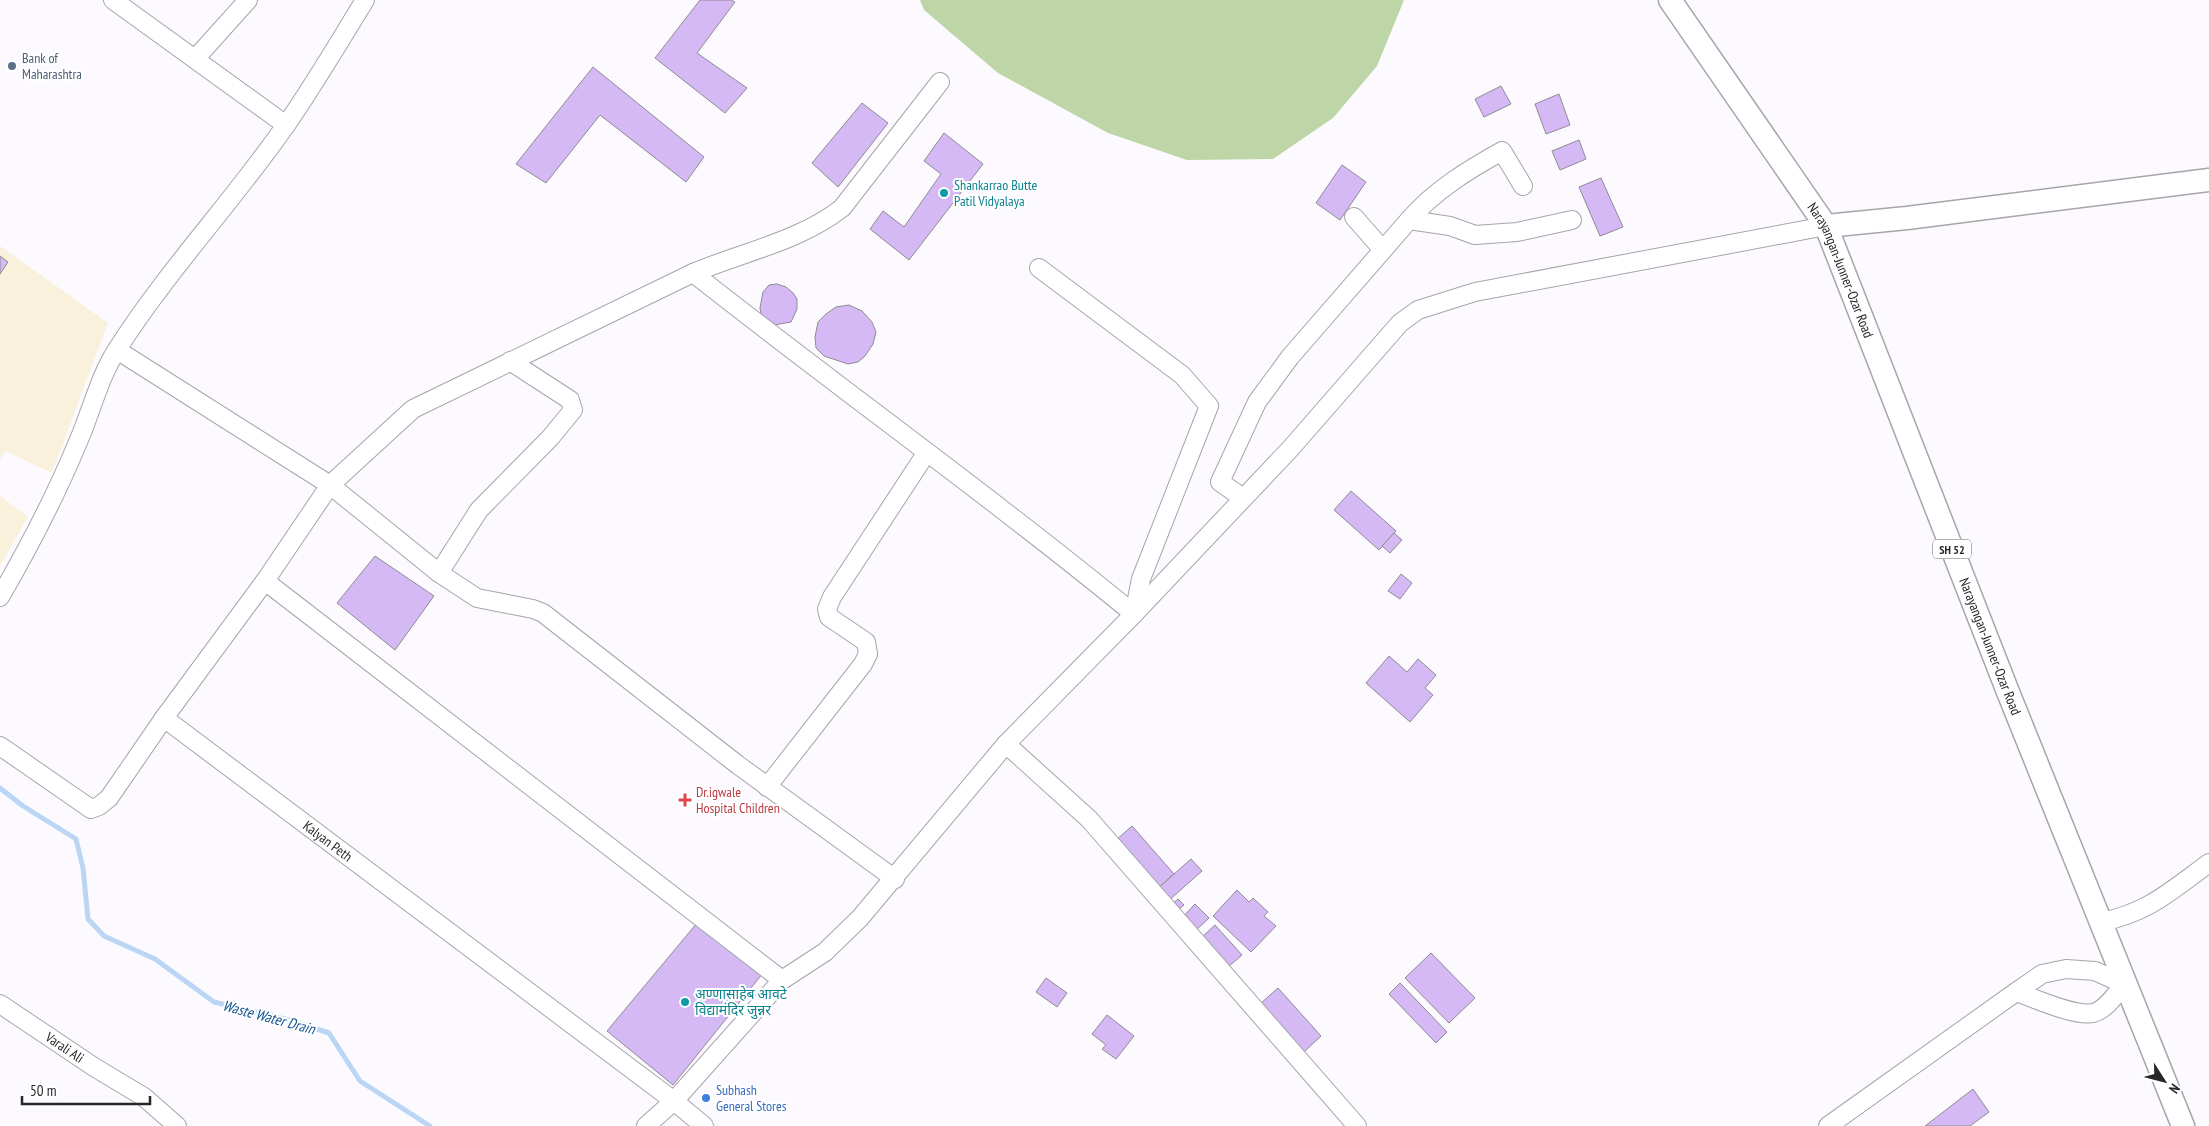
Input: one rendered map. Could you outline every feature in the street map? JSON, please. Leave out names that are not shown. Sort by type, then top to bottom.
[{"type":"main road","name":"Narayangan-Junner-Ozar Road","points":[[1670,0],[1826,226],[2124,984],[2183,1126]]},
{"type":"main road","points":[[1826,226],[1907,218],[2209,180]]},
{"type":"street","points":[[195,59],[248,0]]},
{"type":"street","points":[[0,597],[40,524],[79,441],[98,386],[117,350],[150,301],[193,248],[286,125],[364,0]]},
{"type":"street","points":[[125,3],[195,59],[286,125]]},
{"type":"street","points":[[0,746],[91,809],[99,806],[109,798],[164,718],[265,581],[330,485],[413,409],[694,273],[825,222],[842,208],[940,82]]},
{"type":"street","points":[[1243,498],[1220,482],[1257,402],[1290,357],[1426,201],[1470,169],[1502,151],[1523,186]]},
{"type":"street","points":[[1354,217],[1383,250]]},
{"type":"street","points":[[1409,220],[1450,226],[1475,235],[1518,232],[1572,220]]},
{"type":"street","points":[[646,1126],[674,1101],[782,980],[825,952],[860,918],[895,879],[1006,744],[1134,614],[1291,448],[1400,324],[1418,310],[1475,292],[1826,226]]},
{"type":"street","points":[[1039,268],[1182,375],[1208,406],[1141,579],[1134,614]]},
{"type":"street","points":[[694,273],[1031,530],[1134,614]]},
{"type":"street","points":[[117,350],[330,485],[439,573],[477,598],[533,609],[543,613],[767,787],[895,879]]},
{"type":"street","points":[[439,573],[479,510],[550,438],[574,410],[570,400],[510,361]]},
{"type":"street","points":[[767,787],[864,664],[868,654],[866,642],[829,618],[827,609],[832,597],[927,452]]},
{"type":"street","points":[[265,581],[782,980]]},
{"type":"street","name":"Kalyan Peth","points":[[164,718],[674,1101],[704,1126]]},
{"type":"street","points":[[1006,744],[1089,819],[1357,1126]]},
{"type":"street","points":[[2101,922],[2124,918],[2150,906],[2209,863]]},
{"type":"street","points":[[1828,1126],[2016,992],[2042,974],[2066,969],[2095,971],[2124,984],[2106,1005],[2092,1013],[2075,1012],[2016,992]]},
{"type":"street","name":"Varali Ali","points":[[0,1004],[94,1067],[144,1097],[173,1125]]},
{"type":"shaded area","points":[[0,246],[108,323],[52,473],[6,451],[0,459]]},
{"type":"shaded area","points":[[0,496],[28,517],[0,566]]},
{"type":"green space","points":[[920,0],[1404,0],[1377,66],[1333,118],[1273,159],[1187,160],[1108,133],[998,73],[924,10]]},
{"type":"building","points":[[700,0],[731,0],[735,2],[697,53],[747,88],[725,113],[655,58]]},
{"type":"building","points":[[593,67],[704,157],[686,182],[600,115],[546,183],[516,164]]},
{"type":"building","points":[[1501,86],[1511,104],[1484,117],[1475,99]]},
{"type":"building","points":[[1559,94],[1570,125],[1546,134],[1535,104]]},
{"type":"building","points":[[862,103],[888,123],[838,187],[812,163]]},
{"type":"building","name":"Shankarrao Butte Patil Vidyalaya","points":[[944,133],[983,164],[909,260],[870,229],[883,211],[904,227],[941,174],[924,161]]},
{"type":"building","points":[[1579,140],[1586,159],[1560,170],[1552,151]]},
{"type":"building","points":[[1342,165],[1366,182],[1340,220],[1316,203]]},
{"type":"building","points":[[1601,178],[1623,227],[1600,236],[1579,187]]},
{"type":"building","points":[[0,256],[8,262],[0,274]]},
{"type":"building","points":[[777,284],[786,287],[793,293],[797,299],[797,309],[791,322],[774,325],[761,314],[760,308],[763,292],[769,285]]},
{"type":"building","points":[[849,305],[862,311],[872,322],[876,332],[873,344],[865,356],[858,362],[848,364],[824,356],[816,348],[815,337],[818,322],[826,314],[836,307]]},
{"type":"building","points":[[1351,491],[1396,531],[1379,550],[1334,510]]},
{"type":"building","points":[[1394,533],[1402,540],[1390,553],[1382,546]]},
{"type":"building","points":[[375,556],[434,596],[395,650],[337,603]]},
{"type":"building","points":[[1401,574],[1412,583],[1400,599],[1388,591]]},
{"type":"building","points":[[1389,656],[1407,672],[1418,659],[1436,675],[1425,688],[1433,695],[1410,722],[1366,683]]},
{"type":"building","points":[[1132,826],[1174,874],[1156,890],[1114,842]]},
{"type":"building","points":[[1191,859],[1202,871],[1167,902],[1156,890]]},
{"type":"building","points":[[1237,890],[1249,902],[1253,898],[1268,912],[1264,916],[1276,926],[1251,952],[1213,916]]},
{"type":"building","points":[[1178,899],[1184,905],[1177,911],[1171,905]]},
{"type":"building","points":[[1195,904],[1209,918],[1194,932],[1181,919]]},
{"type":"building","name":"अण्णासाहेब आवटे विद्यामंदिर जुन्नर","points":[[697,923],[763,973],[673,1085],[607,1031]]},
{"type":"building","points":[[1215,925],[1242,955],[1228,967],[1201,938]]},
{"type":"building","points":[[1431,953],[1475,998],[1449,1023],[1405,978]]},
{"type":"building","points":[[1046,978],[1067,993],[1057,1007],[1036,992]]},
{"type":"building","points":[[1400,983],[1447,1032],[1436,1043],[1389,994]]},
{"type":"building","points":[[1278,988],[1321,1036],[1304,1052],[1260,1004]]},
{"type":"building","points":[[1107,1015],[1134,1036],[1116,1059],[1102,1049],[1106,1045],[1092,1034]]},
{"type":"building","points":[[1973,1089],[1989,1112],[1970,1126],[1925,1126]]},
{"type":"waterway","name":"Waste Water Drain","points":[[0,788],[23,806],[76,839],[83,868],[88,919],[104,936],[155,959],[214,1002],[289,1020],[329,1033],[360,1081],[430,1126]]},
{"type":"place","name":"Bank of Maharashtra","points":[[12,66]]},
{"type":"place","name":"Shankarrao Butte Patil Vidyalaya","points":[[944,193]]},
{"type":"place","name":"Dr.igwale Hospital Children","points":[[685,800]]},
{"type":"place","name":"अण्णासाहेब आवटे विद्यामंदिर जुन्नर","points":[[685,1002]]},
{"type":"place","name":"Subhash General Stores","points":[[706,1098]]}]
